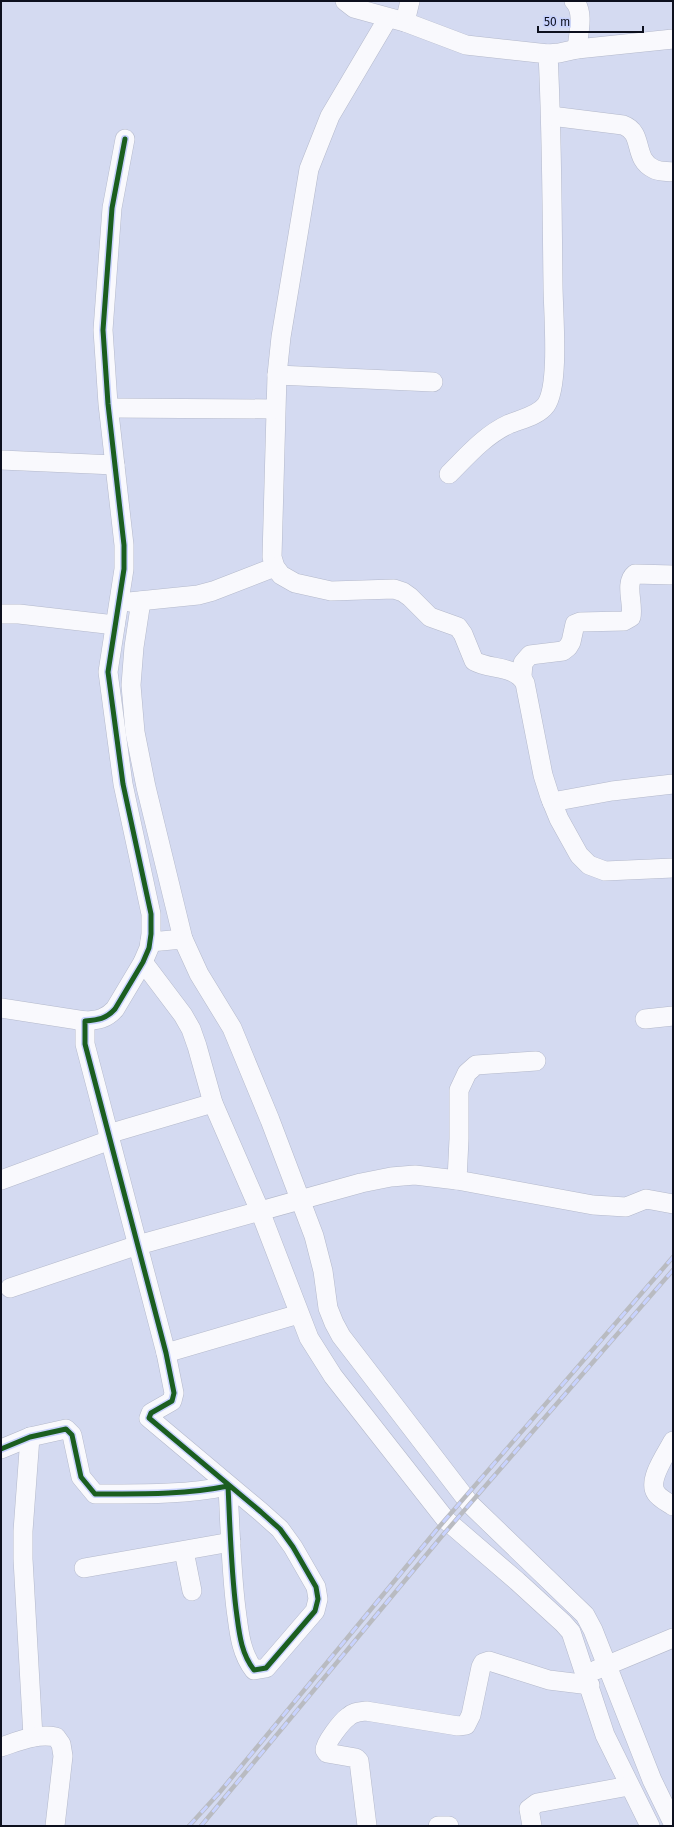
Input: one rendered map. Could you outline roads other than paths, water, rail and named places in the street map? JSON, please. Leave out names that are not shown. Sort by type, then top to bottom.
[{"type":"street","points":[[345,1],[354,8],[397,20],[466,45],[548,54],[577,49],[673,39]]},
{"type":"street","points":[[410,1],[330,116],[309,169],[281,337],[277,375],[272,557],[275,567],[286,580],[295,583],[331,591],[394,589],[403,592],[430,617],[458,627],[463,634],[474,661],[481,665],[516,672],[522,676]]},
{"type":"street","points":[[574,1],[579,5],[580,13],[577,49]]},
{"type":"street","points":[[449,474],[486,437],[495,431],[537,413],[546,405],[551,394],[554,345],[551,116],[548,54]]},
{"type":"street","points":[[551,116],[623,125],[631,128],[636,138],[640,156],[645,164],[655,170],[673,172]]},
{"type":"street","points":[[124,139],[112,208],[103,330],[109,408],[124,545],[124,569],[108,672],[122,784],[150,914],[152,934],[169,940],[199,974],[232,1028],[270,1120],[281,1205],[299,1314],[309,1338],[333,1376],[446,1520],[517,1581],[571,1632],[596,1673],[673,1823]]},
{"type":"street","points":[[277,375],[433,382]]},
{"type":"street","points":[[109,408],[276,409]]},
{"type":"street","points":[[1,460],[115,465]]},
{"type":"street","points":[[119,603],[182,598],[213,591],[275,567]]},
{"type":"street","points":[[673,575],[635,574],[631,577],[629,582],[632,609],[630,617],[624,621],[580,622],[575,624],[568,647],[564,651],[530,655],[523,663],[522,676],[525,683],[543,775],[559,819],[579,855],[589,865],[606,872],[673,868]]},
{"type":"street","points":[[141,601],[134,647],[131,685],[136,732],[146,787],[169,940]]},
{"type":"street","points":[[1,614],[19,614],[115,625]]},
{"type":"street","points":[[552,802],[612,791],[673,784]]},
{"type":"street","points":[[1,1008],[85,1021],[101,1019],[109,1016],[115,1009],[143,962],[169,940]]},
{"type":"street","points":[[143,962],[183,1015],[190,1029],[197,1046],[213,1103],[281,1205],[314,1236],[322,1264],[328,1308],[341,1336],[470,1504],[585,1615],[593,1630],[596,1673],[605,1734],[629,1786],[650,1826]]},
{"type":"street","points":[[645,1019],[673,1016]]},
{"type":"street","points":[[85,1021],[85,1044],[166,1353],[174,1398],[169,1404],[151,1413],[149,1418],[280,1529],[293,1547],[316,1587],[318,1599],[315,1611],[266,1668],[259,1670],[254,1670],[249,1663],[241,1644],[232,1577],[228,1486]]},
{"type":"street","points":[[457,1180],[459,1090],[467,1073],[476,1065],[536,1061]]},
{"type":"street","points":[[1,1180],[109,1137],[213,1103]]},
{"type":"street","points":[[10,1288],[138,1245],[281,1205],[391,1177],[415,1175],[457,1180],[593,1205],[626,1207],[646,1198],[673,1204]]},
{"type":"street","points":[[166,1353],[299,1314]]},
{"type":"street","points":[[1,1449],[30,1436],[66,1429],[72,1435],[81,1477],[95,1494],[163,1495],[202,1491],[228,1486]]},
{"type":"street","points":[[30,1436],[23,1531],[23,1560],[33,1737]]},
{"type":"street","points":[[673,1441],[654,1478],[653,1487],[656,1493],[673,1506]]},
{"type":"street","points":[[84,1568],[231,1542]]},
{"type":"street","points":[[184,1551],[192,1591]]},
{"type":"street","points":[[367,1826],[359,1761],[356,1758],[327,1753],[325,1750],[326,1743],[348,1717],[357,1712],[366,1711],[458,1726],[466,1725],[471,1715],[483,1663],[488,1661],[548,1680],[596,1673],[673,1638]]},
{"type":"street","points":[[1,1747],[33,1737],[47,1735],[56,1737],[61,1744],[63,1756],[55,1826]]},
{"type":"street","points":[[532,1826],[529,1809],[537,1803],[629,1786]]},
{"type":"street","points":[[438,1826],[449,1826]]},
{"type":"railway","points":[[189,1826],[219,1793],[439,1527],[673,1257]]},
{"type":"railway","points":[[201,1826],[442,1536],[673,1270]]}]
